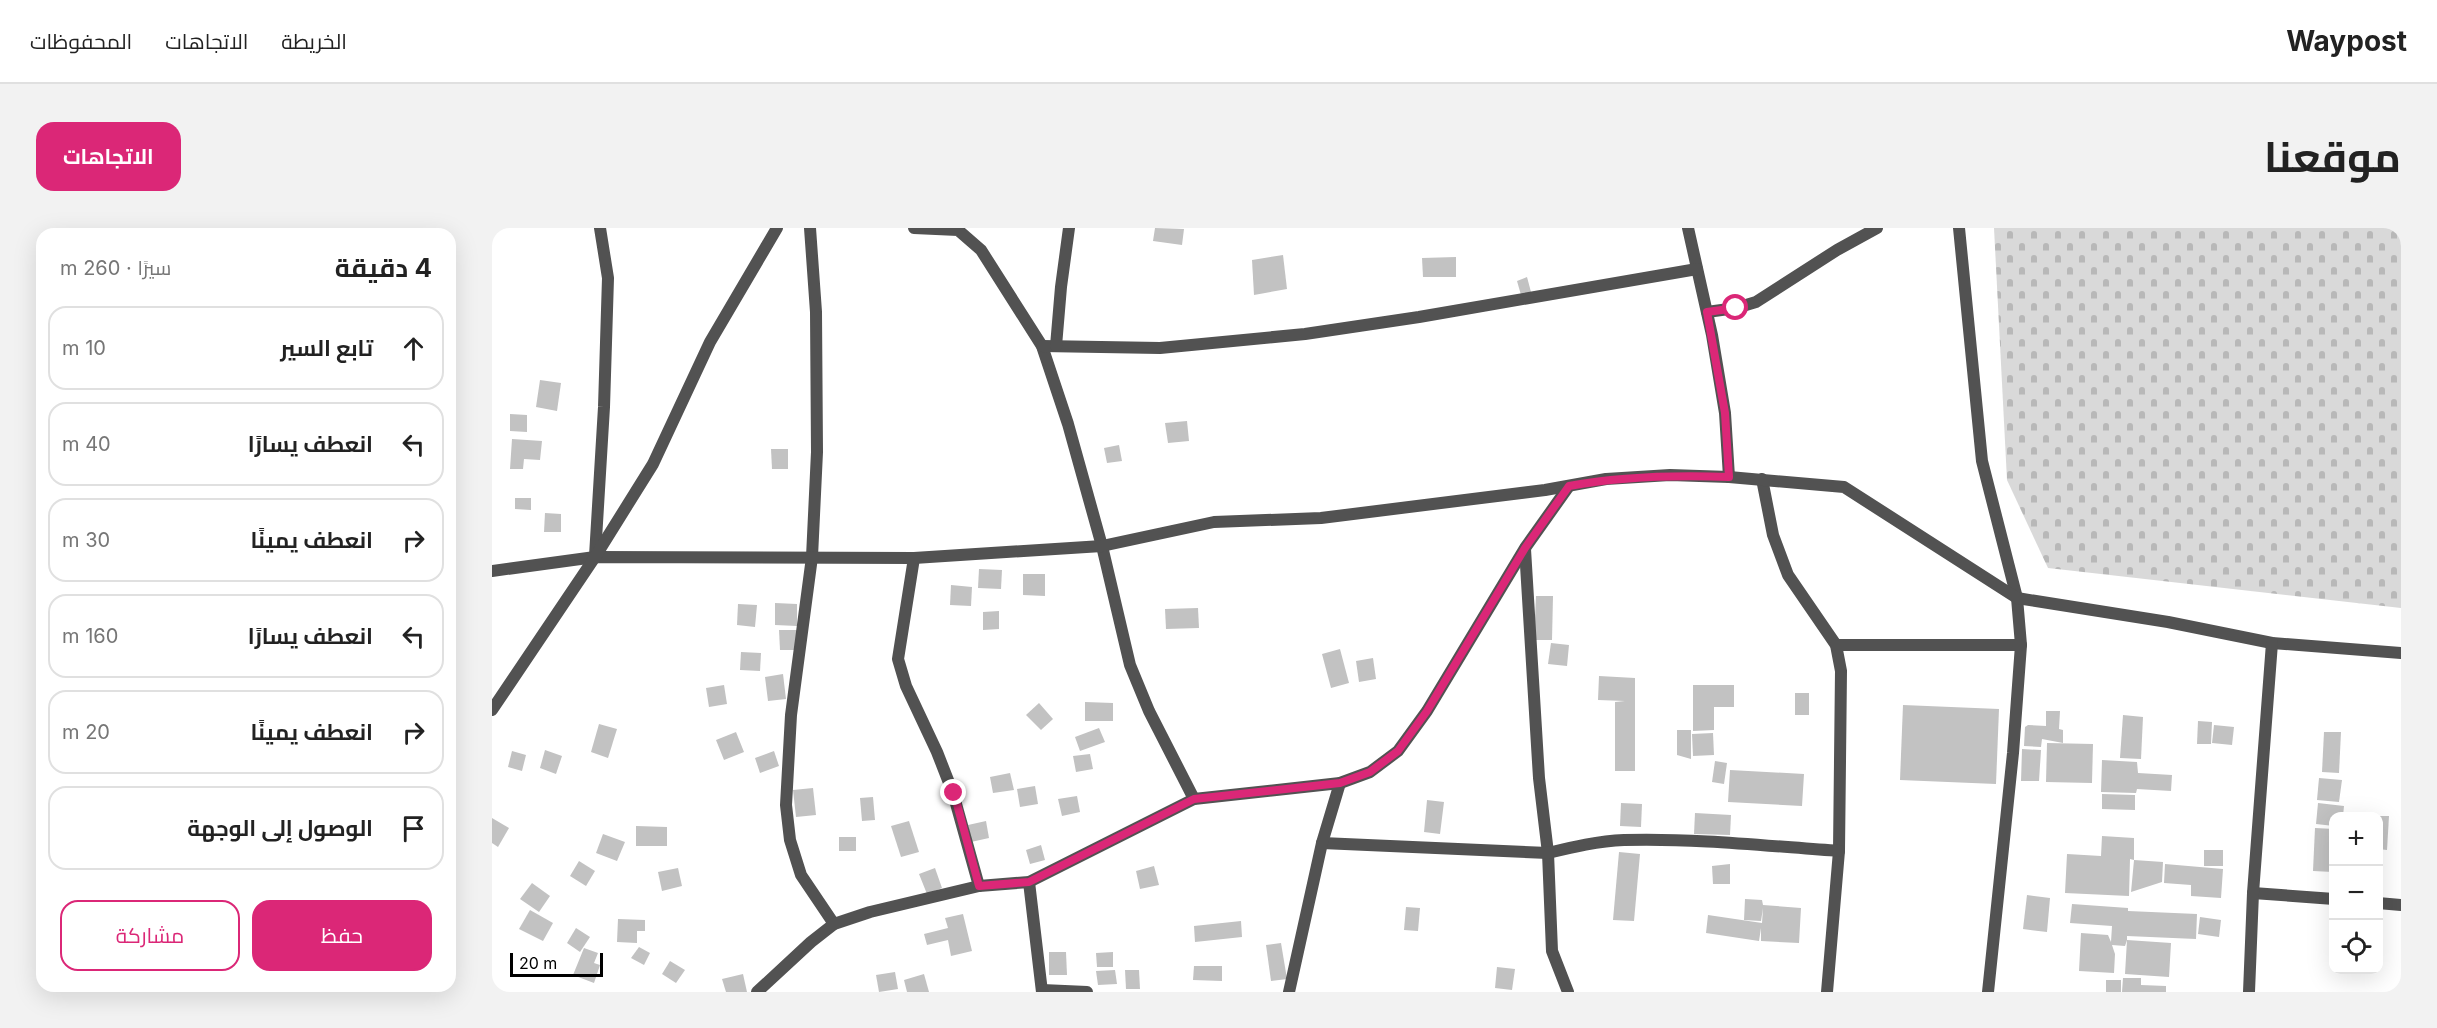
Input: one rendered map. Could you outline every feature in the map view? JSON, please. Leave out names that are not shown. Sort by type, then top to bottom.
[{"type":"street","points":[[595,557],[604,407],[608,278],[600,228]]},
{"type":"street","points":[[492,710],[595,557],[653,464],[710,342],[777,228]]},
{"type":"street","points":[[810,228],[816,312],[817,452],[812,557],[791,715],[786,805],[790,840],[801,875],[834,924]]},
{"type":"street","points":[[914,228],[958,230],[981,250],[1042,346],[1068,424],[1102,546],[1130,665],[1149,711],[1194,799]]},
{"type":"street","points":[[1056,346],[1069,228]]},
{"type":"street","points":[[1688,228],[1707,312],[1725,413],[1729,477]]},
{"type":"street","points":[[1707,312],[1736,308],[1756,302],[1837,250],[1877,228]]},
{"type":"street","points":[[1959,228],[1982,461],[2017,598],[2020,645],[2013,753],[1988,992]]},
{"type":"street","points":[[1042,346],[1160,348],[1305,334],[1419,317],[1697,269]]},
{"type":"street","points":[[492,571],[595,557],[914,558],[1102,546],[1214,522],[1321,518],[1569,486],[1606,479],[1670,475],[1729,477],[1844,487],[2017,598],[2168,622],[2272,643],[2401,653]]},
{"type":"street","points":[[1762,479],[1773,535],[1788,575],[1836,645],[1841,671],[1839,850],[1827,992]]},
{"type":"street","points":[[757,992],[834,924],[870,912],[979,886],[1029,882],[1194,799],[1340,783],[1370,772],[1398,751],[1427,711],[1525,548],[1569,486]]},
{"type":"street","points":[[1525,548],[1539,778],[1548,853],[1552,951],[1568,992]]},
{"type":"street","points":[[914,558],[898,659],[906,686],[954,793],[979,886]]},
{"type":"street","points":[[2248,992],[2253,893],[2272,643]]},
{"type":"street","points":[[1836,645],[2020,645]]},
{"type":"street","points":[[1289,992],[1322,843],[1340,783]]},
{"type":"street","points":[[1322,843],[1548,853],[1583,845],[1623,840],[1839,850]]},
{"type":"street","points":[[1029,882],[1042,991],[1087,992]]},
{"type":"street","points":[[2253,893],[2329,899]]},
{"type":"street","points":[[2383,903],[2401,905]]},
{"type":"green space","points":[[1994,228],[2401,228],[2401,608],[2048,568],[2007,480]]},
{"type":"building","points":[[1155,228],[1184,229],[1182,245],[1153,241]]},
{"type":"building","points":[[1283,255],[1287,289],[1254,295],[1252,260]]},
{"type":"building","points":[[1456,257],[1456,277],[1423,277],[1422,258]]},
{"type":"building","points":[[1527,277],[1531,292],[1521,295],[1517,281]]},
{"type":"building","points":[[540,380],[561,383],[557,411],[536,407]]},
{"type":"building","points":[[510,414],[527,415],[527,432],[510,431]]},
{"type":"building","points":[[1187,421],[1189,441],[1168,443],[1165,423]]},
{"type":"building","points":[[512,439],[542,441],[540,460],[524,459],[523,469],[510,469]]},
{"type":"building","points":[[1119,445],[1122,461],[1107,463],[1104,448]]},
{"type":"building","points":[[771,449],[788,449],[788,469],[772,469]]},
{"type":"building","points":[[515,498],[531,498],[531,510],[515,509]]},
{"type":"building","points":[[545,513],[561,514],[561,532],[544,532]]},
{"type":"building","points":[[979,569],[1002,570],[1001,589],[978,588]]},
{"type":"building","points":[[1023,574],[1045,574],[1045,596],[1023,595]]},
{"type":"building","points":[[951,585],[972,587],[971,606],[950,605]]},
{"type":"building","points":[[1536,596],[1553,596],[1552,640],[1534,640]]},
{"type":"building","points":[[775,603],[797,604],[797,626],[775,625]]},
{"type":"building","points":[[738,604],[757,605],[755,627],[737,625]]},
{"type":"building","points":[[1198,608],[1199,628],[1166,629],[1165,609]]},
{"type":"building","points":[[999,611],[999,629],[983,630],[983,612]]},
{"type":"building","points":[[779,630],[797,630],[798,650],[780,650]]},
{"type":"building","points":[[1551,643],[1569,645],[1567,666],[1548,664]]},
{"type":"building","points":[[1340,649],[1349,683],[1331,688],[1322,654]]},
{"type":"building","points":[[741,652],[761,653],[760,671],[740,670]]},
{"type":"building","points":[[1373,658],[1376,679],[1359,682],[1356,661]]},
{"type":"building","points":[[783,674],[786,699],[768,701],[765,677]]},
{"type":"building","points":[[1599,676],[1635,678],[1635,771],[1615,771],[1615,702],[1625,701],[1598,700]]},
{"type":"building","points":[[724,685],[727,704],[709,707],[706,688]]},
{"type":"building","points":[[1693,685],[1734,685],[1734,707],[1714,707],[1714,730],[1693,731]]},
{"type":"building","points":[[1795,693],[1809,693],[1809,715],[1795,715]]},
{"type":"building","points":[[1085,702],[1113,703],[1113,721],[1085,721]]},
{"type":"building","points":[[1039,703],[1053,719],[1041,730],[1026,715]]},
{"type":"building","points":[[1903,705],[1999,709],[1996,784],[1900,780]]},
{"type":"building","points":[[2046,711],[2060,711],[2059,729],[2063,730],[2063,743],[2042,739],[2041,747],[2024,746],[2025,727],[2028,725],[2046,726]]},
{"type":"building","points":[[2123,715],[2143,717],[2141,759],[2120,758]]},
{"type":"building","points":[[2198,721],[2212,722],[2211,744],[2197,744]]},
{"type":"building","points":[[599,724],[617,729],[608,758],[591,752]]},
{"type":"building","points":[[2214,725],[2234,727],[2232,745],[2212,743]]},
{"type":"building","points":[[1099,728],[1105,742],[1080,751],[1075,737]]},
{"type":"building","points":[[1677,730],[1691,730],[1691,759],[1677,755]]},
{"type":"building","points":[[736,732],[744,752],[724,760],[716,740]]},
{"type":"building","points":[[2324,732],[2341,732],[2339,773],[2322,772]]},
{"type":"building","points":[[1713,733],[1714,755],[1693,756],[1692,734]]},
{"type":"building","points":[[2047,743],[2093,744],[2092,783],[2046,782]]},
{"type":"building","points":[[2022,749],[2041,750],[2039,781],[2021,781]]},
{"type":"building","points":[[545,750],[562,756],[556,774],[540,768]]},
{"type":"building","points":[[512,751],[526,755],[522,771],[508,767]]},
{"type":"building","points":[[774,751],[779,766],[760,773],[755,758]]},
{"type":"building","points":[[1090,754],[1093,769],[1076,772],[1073,756]]},
{"type":"building","points":[[2102,760],[2137,762],[2138,773],[2172,775],[2171,791],[2137,789],[2136,793],[2101,792]]},
{"type":"building","points":[[1715,761],[1727,763],[1724,784],[1712,782]]},
{"type":"building","points":[[1730,770],[1804,774],[1802,806],[1728,802]]},
{"type":"building","points":[[1010,773],[1014,790],[993,793],[990,777]]},
{"type":"building","points":[[2319,778],[2342,780],[2339,802],[2317,800]]},
{"type":"building","points":[[1035,786],[1038,804],[1020,807],[1017,789]]},
{"type":"building","points":[[813,788],[816,815],[796,817],[793,790]]},
{"type":"building","points":[[2102,794],[2135,795],[2135,810],[2102,809]]},
{"type":"building","points":[[1077,796],[1080,812],[1062,816],[1058,799]]},
{"type":"building","points":[[873,797],[875,820],[862,821],[860,798]]},
{"type":"building","points":[[1427,800],[1444,802],[1440,834],[1424,832]]},
{"type":"building","points":[[1621,803],[1642,804],[1641,827],[1620,826]]},
{"type":"building","points":[[2318,803],[2344,806],[2343,812],[2329,812],[2329,825],[2316,824]]},
{"type":"building","points":[[1695,813],[1731,815],[1730,835],[1694,834]]},
{"type":"building","points":[[2383,816],[2389,816],[2387,850],[2383,850]]},
{"type":"building","points":[[492,818],[509,828],[498,847],[492,843]]},
{"type":"building","points":[[909,821],[919,852],[901,857],[891,826]]},
{"type":"building","points":[[986,821],[989,838],[971,842],[968,825]]},
{"type":"building","points":[[636,826],[667,827],[667,846],[636,846]]},
{"type":"building","points":[[2315,828],[2329,829],[2329,872],[2313,871]]},
{"type":"building","points":[[603,834],[625,842],[617,861],[596,853]]},
{"type":"building","points":[[2102,836],[2134,838],[2134,860],[2130,859],[2129,896],[2065,893],[2067,854],[2101,856]]},
{"type":"building","points":[[839,837],[856,837],[856,851],[839,851]]},
{"type":"building","points":[[1041,845],[1045,860],[1030,864],[1026,850]]},
{"type":"building","points":[[2204,850],[2223,850],[2223,866],[2204,866]]},
{"type":"building","points":[[1619,852],[1640,854],[1634,921],[1613,920]]},
{"type":"building","points":[[2134,860],[2163,862],[2162,882],[2131,892]]},
{"type":"building","points":[[579,861],[595,871],[586,886],[570,876]]},
{"type":"building","points":[[1730,864],[1730,884],[1713,884],[1712,866]]},
{"type":"building","points":[[2165,864],[2223,869],[2221,898],[2191,896],[2191,885],[2164,883]]},
{"type":"building","points":[[1154,866],[1159,885],[1140,889],[1136,871]]},
{"type":"building","points":[[678,868],[682,886],[662,891],[658,872]]},
{"type":"building","points":[[935,868],[942,888],[927,894],[919,874]]},
{"type":"building","points":[[532,883],[550,896],[539,912],[520,899]]},
{"type":"building","points":[[2027,895],[2050,898],[2047,932],[2023,929]]},
{"type":"building","points":[[1745,899],[1762,900],[1763,905],[1801,908],[1799,943],[1761,941],[1761,928],[1759,941],[1706,933],[1708,915],[1762,923],[1763,908],[1761,921],[1744,920]]},
{"type":"building","points":[[2072,904],[2128,908],[2128,911],[2197,914],[2196,939],[2127,936],[2125,946],[2112,945],[2115,954],[2114,973],[2079,971],[2081,933],[2108,935],[2111,942],[2112,926],[2070,923]]},
{"type":"building","points":[[1406,907],[1420,908],[1418,931],[1404,930]]},
{"type":"building","points":[[530,910],[553,923],[543,941],[519,929]]},
{"type":"building","points":[[963,914],[972,951],[951,956],[948,940],[927,945],[924,934],[948,928],[945,918]]},
{"type":"building","points":[[2200,917],[2221,920],[2219,937],[2198,934]]},
{"type":"building","points":[[618,919],[645,920],[645,931],[637,931],[637,943],[617,942]]},
{"type":"building","points":[[1241,921],[1242,937],[1195,942],[1194,926]]},
{"type":"building","points":[[576,928],[590,937],[580,952],[567,943]]},
{"type":"building","points":[[2127,940],[2171,943],[2169,977],[2125,974]]},
{"type":"building","points":[[1281,943],[1287,979],[1271,981],[1266,945]]},
{"type":"building","points":[[639,947],[650,953],[644,965],[631,958]]},
{"type":"building","points":[[584,948],[598,953],[594,963],[600,965],[594,983],[573,975]]},
{"type":"building","points":[[1049,952],[1066,952],[1067,975],[1049,975]]},
{"type":"building","points":[[1113,952],[1113,967],[1097,967],[1096,953]]},
{"type":"building","points":[[670,961],[685,970],[676,983],[662,974]]},
{"type":"building","points":[[1194,966],[1222,966],[1222,981],[1193,980]]},
{"type":"building","points":[[1497,967],[1515,969],[1512,990],[1495,988]]},
{"type":"building","points":[[1115,970],[1117,984],[1098,985],[1096,971]]},
{"type":"building","points":[[1125,970],[1139,970],[1140,989],[1126,989]]},
{"type":"building","points":[[895,972],[898,989],[879,992],[876,975]]},
{"type":"building","points":[[743,974],[747,992],[726,992],[722,979]]},
{"type":"building","points":[[924,974],[929,992],[907,992],[904,980]]},
{"type":"building","points":[[2123,978],[2141,978],[2141,985],[2166,986],[2166,992],[2122,992]]},
{"type":"building","points":[[2106,980],[2121,980],[2121,992],[2106,992]]},
{"type":"route","points":[[954,793],[979,886],[1029,882],[1194,799],[1340,783],[1370,772],[1398,751],[1427,711],[1525,548],[1569,486],[1606,479],[1670,475],[1729,477],[1725,413],[1707,312],[1736,308]]}]
